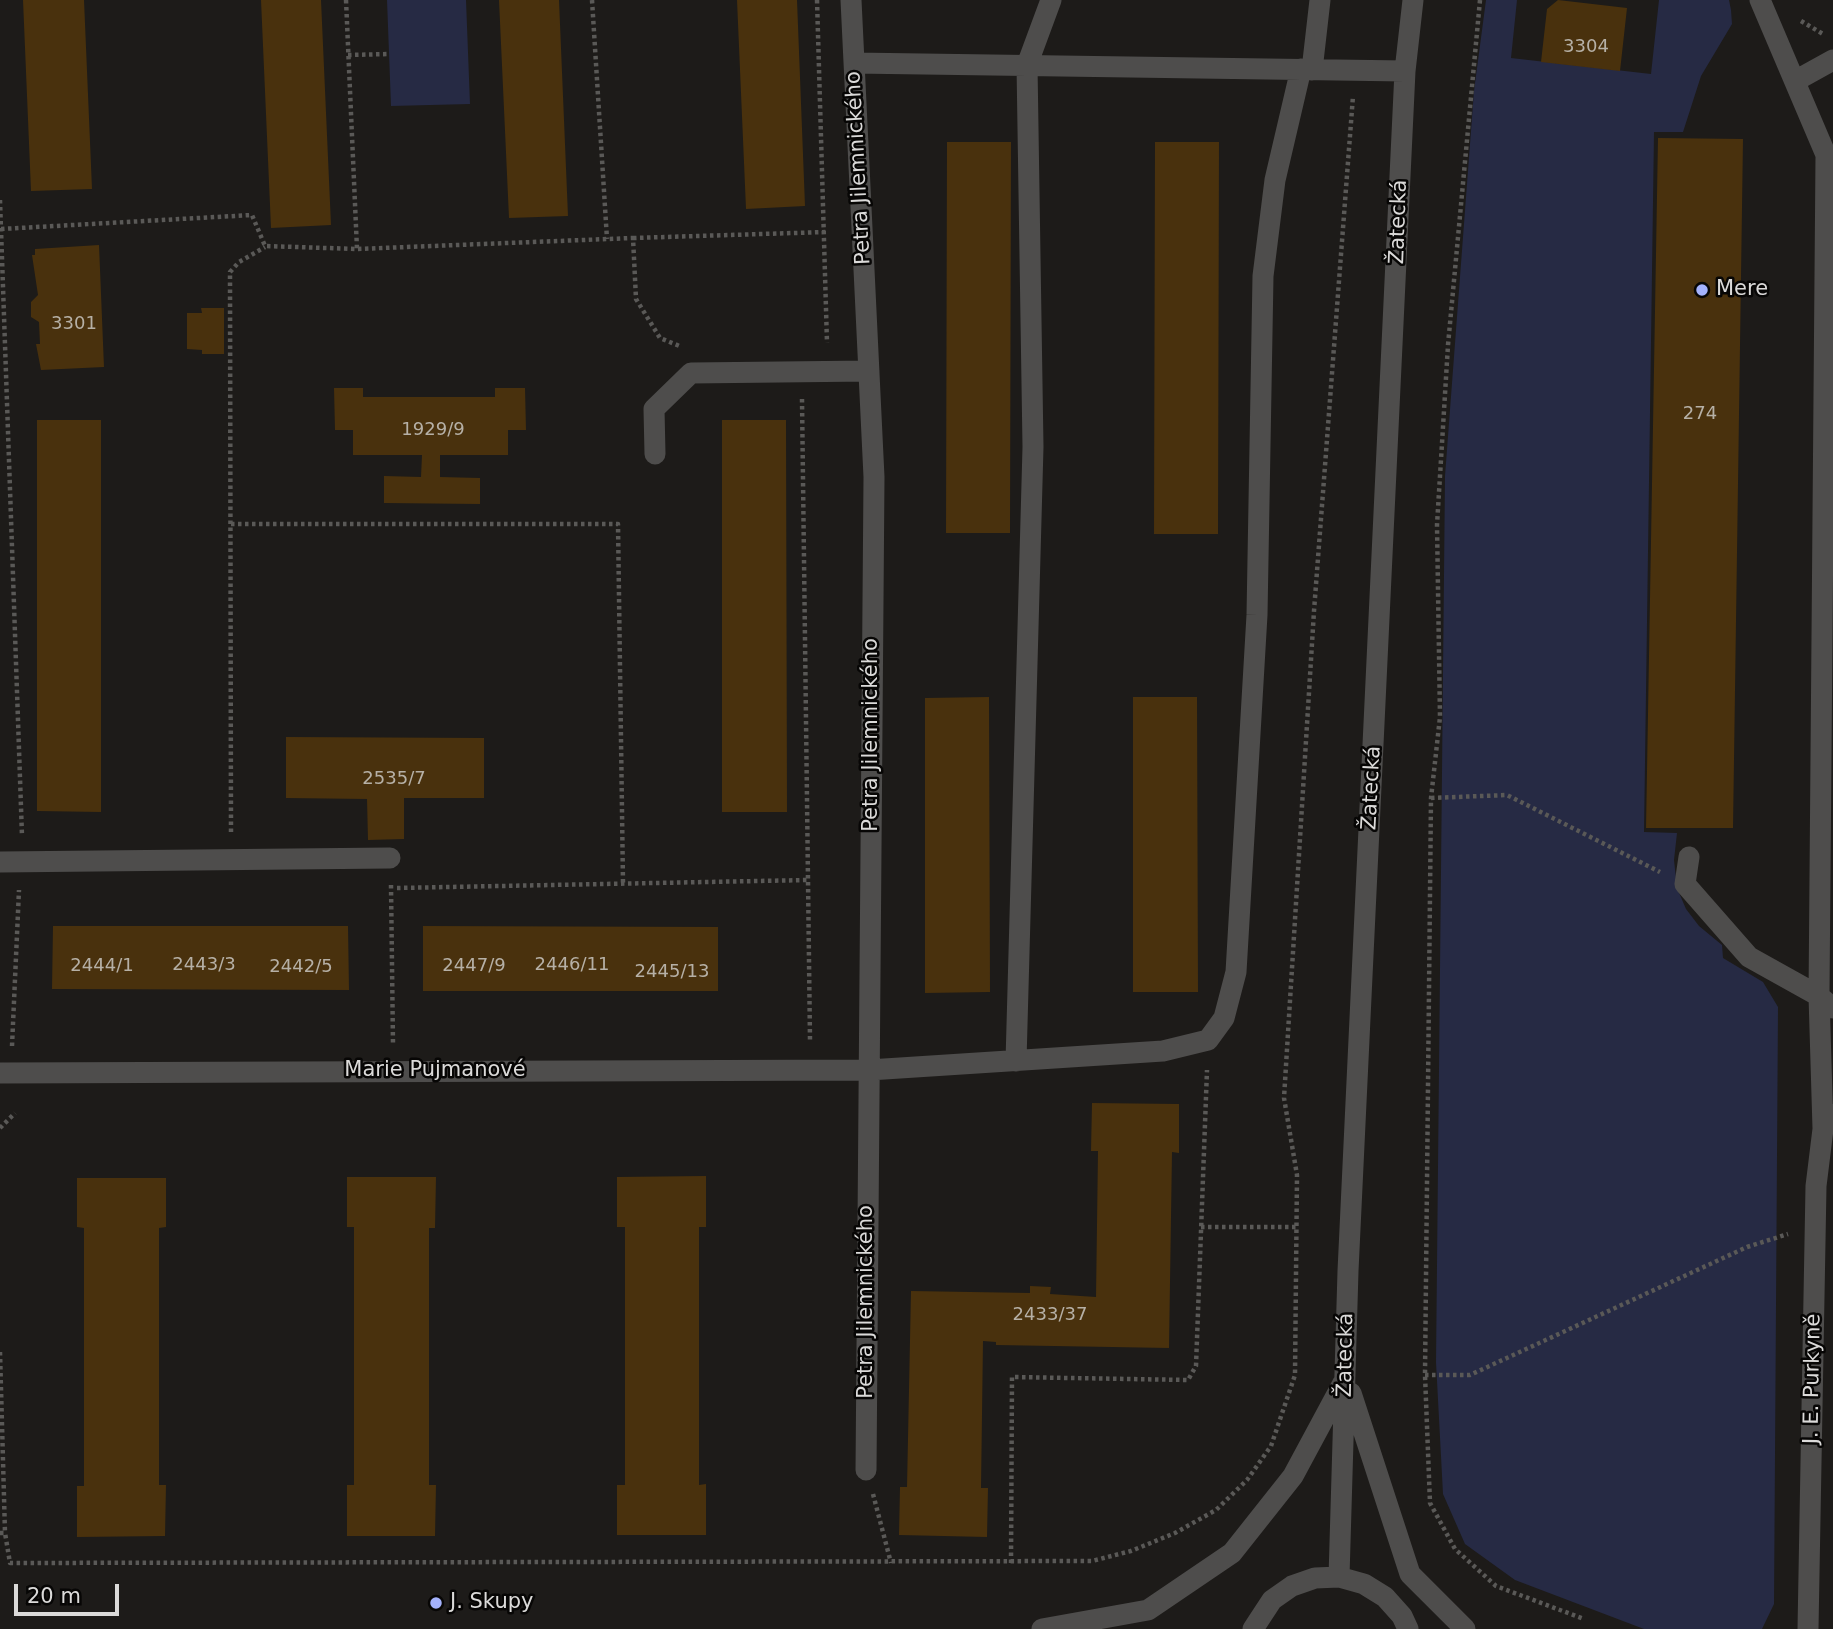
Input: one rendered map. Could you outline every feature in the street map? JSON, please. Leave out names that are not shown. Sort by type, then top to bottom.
[{"type":"street","name":"Petra Jilemnického","points":[[851,0],[874,477],[866,1470]]},
{"type":"street","points":[[1016,1060],[1033,447],[1027,65],[1051,0]]},
{"type":"street","points":[[1208,1041],[1224,1018],[1236,972],[1257,615],[1263,275],[1275,180],[1307,70],[1320,0]]},
{"type":"street","name":"Žatecká","points":[[1339,1577],[1405,71],[1413,0]]},
{"type":"street","name":"J. E. Purkyně","points":[[1760,0],[1830,155],[1826,1002],[1828,1122],[1816,1226],[1808,1629]]},
{"type":"street","points":[[1795,81],[1833,60]]},
{"type":"street","points":[[854,63],[1405,71]]},
{"type":"street","points":[[655,454],[654,410],[691,373],[869,370]]},
{"type":"street","points":[[1689,857],[1685,884],[1749,957],[1826,1002]]},
{"type":"street","points":[[10,861],[390,858]]},
{"type":"street","name":"Marie Pujmanové","points":[[0,1073],[869,1070],[1163,1051],[1208,1041]]},
{"type":"street","points":[[1042,1629],[1148,1610],[1232,1553],[1293,1476],[1346,1378]]},
{"type":"street","points":[[1346,1378],[1410,1574],[1465,1629]]},
{"type":"street","points":[[1253,1629],[1272,1600],[1292,1586],[1315,1578],[1339,1577],[1364,1584],[1385,1597],[1402,1616],[1408,1629]]},
{"type":"path","points":[[346,0],[357,249]]},
{"type":"path","points":[[592,0],[607,239]]},
{"type":"path","points":[[817,0],[830,343],[820,343]]},
{"type":"path","points":[[1480,0],[1448,345],[1437,525],[1440,717],[1431,798],[1425,1375],[1430,1503],[1455,1549],[1496,1586],[1584,1619]]},
{"type":"path","points":[[1804,23],[1819,33],[1833,35]]},
{"type":"path","points":[[348,55],[389,54]]},
{"type":"path","points":[[0,1352],[3,1533],[10,1563],[1092,1561],[1130,1551],[1175,1533],[1216,1510],[1247,1480],[1271,1446],[1295,1375],[1299,1227],[1297,1175],[1284,1098],[1314,611],[1355,70]]},
{"type":"path","points":[[0,200],[12,1051]]},
{"type":"path","points":[[1,229],[252,215],[260,228],[265,246]]},
{"type":"path","points":[[231,858],[230,272],[239,262],[265,246],[357,249],[826,232]]},
{"type":"path","points":[[633,238],[636,299],[647,322],[660,338],[682,347],[695,347]]},
{"type":"path","points":[[802,402],[811,1040]]},
{"type":"path","points":[[231,524],[618,524],[623,883]]},
{"type":"path","points":[[1431,798],[1507,794],[1685,884]]},
{"type":"path","points":[[391,888],[809,880]]},
{"type":"path","points":[[391,920],[394,1045]]},
{"type":"path","points":[[1011,1563],[1012,1377],[1188,1380],[1196,1366],[1208,1041]]},
{"type":"path","points":[[0,1128],[15,1113]]},
{"type":"path","points":[[1425,1375],[1470,1375],[1747,1247],[1816,1226]]},
{"type":"path","points":[[1201,1227],[1299,1227]]},
{"type":"path","points":[[866,1470],[891,1563]]},
{"type":"shaded area","points":[[387,0],[466,0],[470,104],[391,106]]},
{"type":"shaded area","points":[[1486,0],[1517,0],[1511,58],[1651,74],[1659,0],[1729,0],[1731,10],[1732,24],[1701,76],[1683,132],[1654,132],[1644,832],[1677,833],[1674,860],[1677,888],[1686,909],[1699,926],[1722,945],[1723,958],[1763,982],[1778,1007],[1774,1604],[1762,1629],[1644,1629],[1515,1580],[1465,1544],[1443,1494],[1436,1362],[1445,476],[1474,91]]},
{"type":"building","points":[[23,0],[84,0],[92,189],[31,191]]},
{"type":"building","points":[[261,0],[321,0],[331,225],[271,228]]},
{"type":"building","points":[[499,0],[559,0],[568,216],[509,218]]},
{"type":"building","points":[[737,0],[797,0],[805,206],[746,209]]},
{"type":"building","points":[[1558,0],[1627,8],[1620,71],[1541,62],[1547,9]]},
{"type":"building","points":[[1658,138],[1743,139],[1733,828],[1646,828]]},
{"type":"building","points":[[947,142],[1011,142],[1010,533],[946,533]]},
{"type":"building","points":[[1155,142],[1219,142],[1218,534],[1154,534]]},
{"type":"building","points":[[99,245],[104,367],[41,370],[36,344],[40,344],[39,322],[31,317],[31,302],[38,295],[32,255],[35,255],[35,249]]},
{"type":"building","points":[[201,308],[224,308],[224,354],[202,354],[202,350],[187,349],[187,313],[202,313]]},
{"type":"building","points":[[334,388],[363,388],[363,397],[495,397],[495,388],[525,388],[526,430],[508,430],[508,455],[440,455],[440,477],[480,478],[480,504],[384,503],[384,476],[421,477],[422,455],[353,455],[353,430],[335,430]]},
{"type":"building","points":[[37,420],[101,420],[101,812],[37,811]]},
{"type":"building","points":[[722,420],[786,420],[787,812],[722,812]]},
{"type":"building","points":[[989,697],[990,992],[925,993],[925,698]]},
{"type":"building","points":[[1133,697],[1197,697],[1198,992],[1133,992]]},
{"type":"building","points":[[286,737],[484,738],[484,798],[404,798],[404,839],[368,840],[367,799],[286,798]]},
{"type":"building","points":[[53,926],[348,926],[349,990],[52,989]]},
{"type":"building","points":[[423,926],[718,927],[718,991],[423,991]]},
{"type":"building","points":[[1092,1103],[1179,1104],[1179,1153],[1172,1152],[1169,1348],[996,1345],[996,1342],[983,1341],[981,1488],[988,1488],[987,1537],[899,1535],[900,1487],[907,1487],[911,1291],[1030,1293],[1030,1286],[1051,1287],[1050,1294],[1096,1297],[1098,1151],[1091,1151]]},
{"type":"building","points":[[706,1176],[706,1227],[699,1227],[699,1485],[706,1484],[706,1535],[617,1535],[617,1485],[625,1485],[625,1227],[617,1227],[617,1177]]},
{"type":"building","points":[[347,1177],[436,1177],[435,1228],[429,1228],[429,1485],[436,1485],[435,1536],[347,1536],[347,1485],[354,1485],[354,1227],[347,1227]]},
{"type":"building","points":[[77,1178],[166,1178],[166,1227],[159,1228],[159,1485],[166,1485],[165,1536],[77,1537],[77,1486],[84,1486],[84,1228],[77,1227]]},
{"type":"place","name":"Mere","points":[[1702,290]]},
{"type":"place","name":"J. Skupy","points":[[436,1603]]}]
